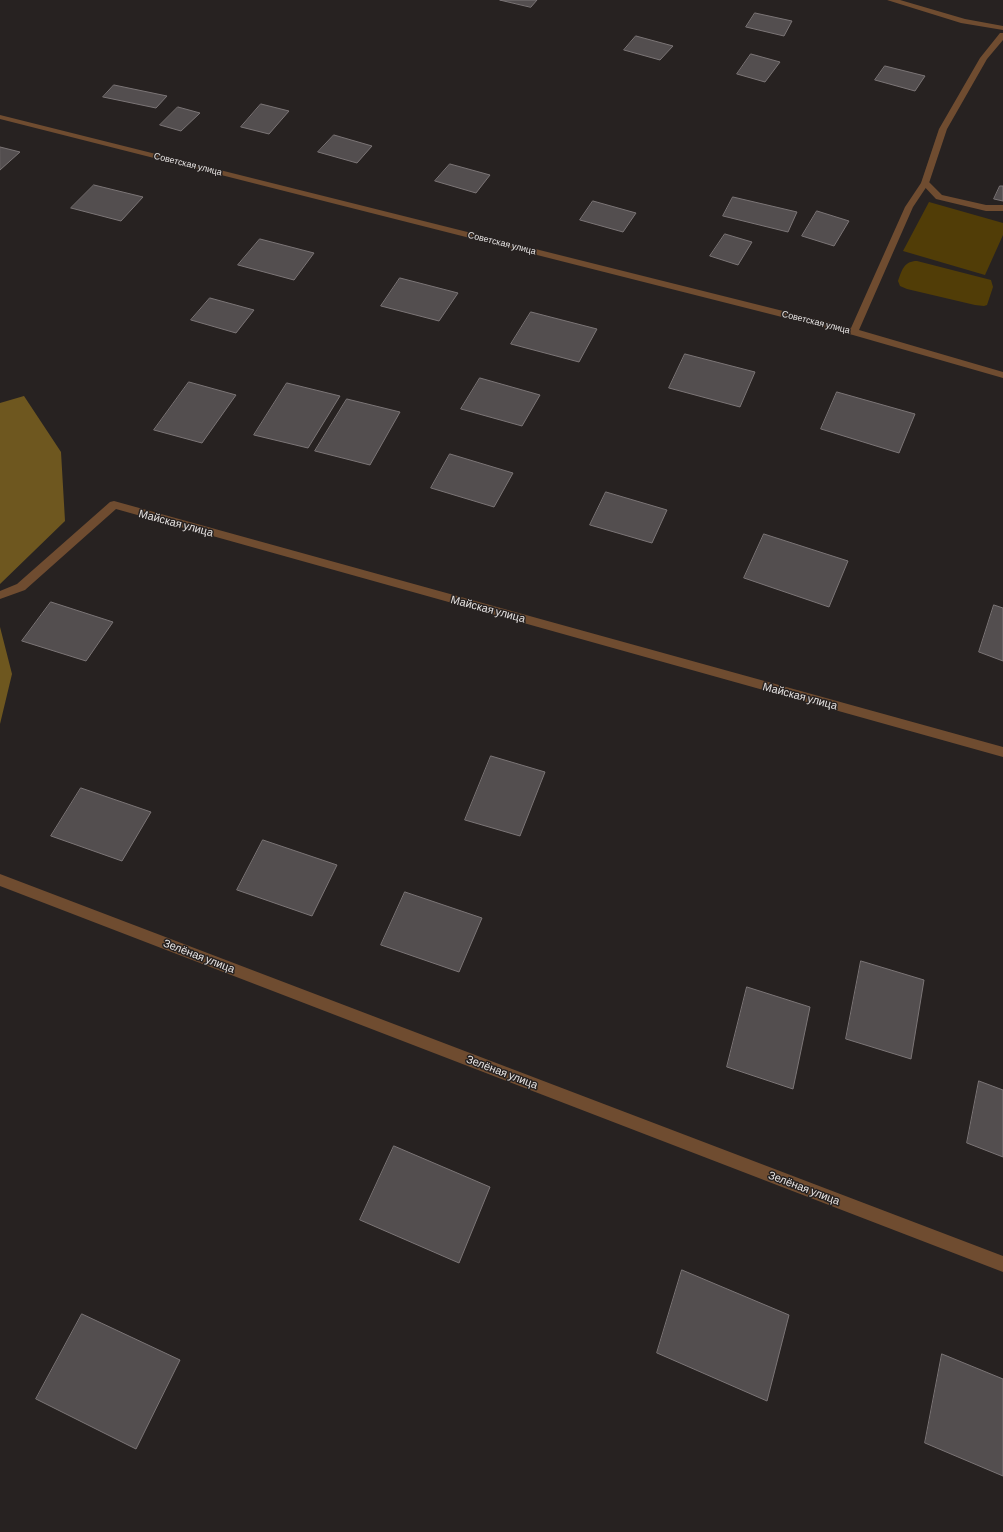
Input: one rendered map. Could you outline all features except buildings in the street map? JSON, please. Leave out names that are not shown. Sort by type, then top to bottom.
[{"type":"street","points":[[891,0],[964,20],[1003,28]]},
{"type":"street","points":[[854,332],[909,207],[925,183],[943,129],[984,58],[1003,35]]},
{"type":"street","name":"Советская улица","points":[[0,117],[854,332],[1003,375]]},
{"type":"street","points":[[925,183],[939,197],[986,208],[1003,208]]},
{"type":"street","name":"Майская улица","points":[[0,595],[20,587],[114,505],[1003,752]]},
{"type":"street","name":"Зелёная улица","points":[[0,880],[1003,1264]]},
{"type":"shaded area","points":[[929,202],[1003,223],[1003,235],[985,275],[903,251]]},
{"type":"shaded area","points":[[917,261],[991,280],[993,287],[987,305],[975,305],[900,286],[898,281],[906,264]]},
{"type":"shaded area","points":[[24,396],[61,452],[65,521],[0,584],[0,403]]},
{"type":"shaded area","points":[[0,627],[12,674],[0,724]]}]
